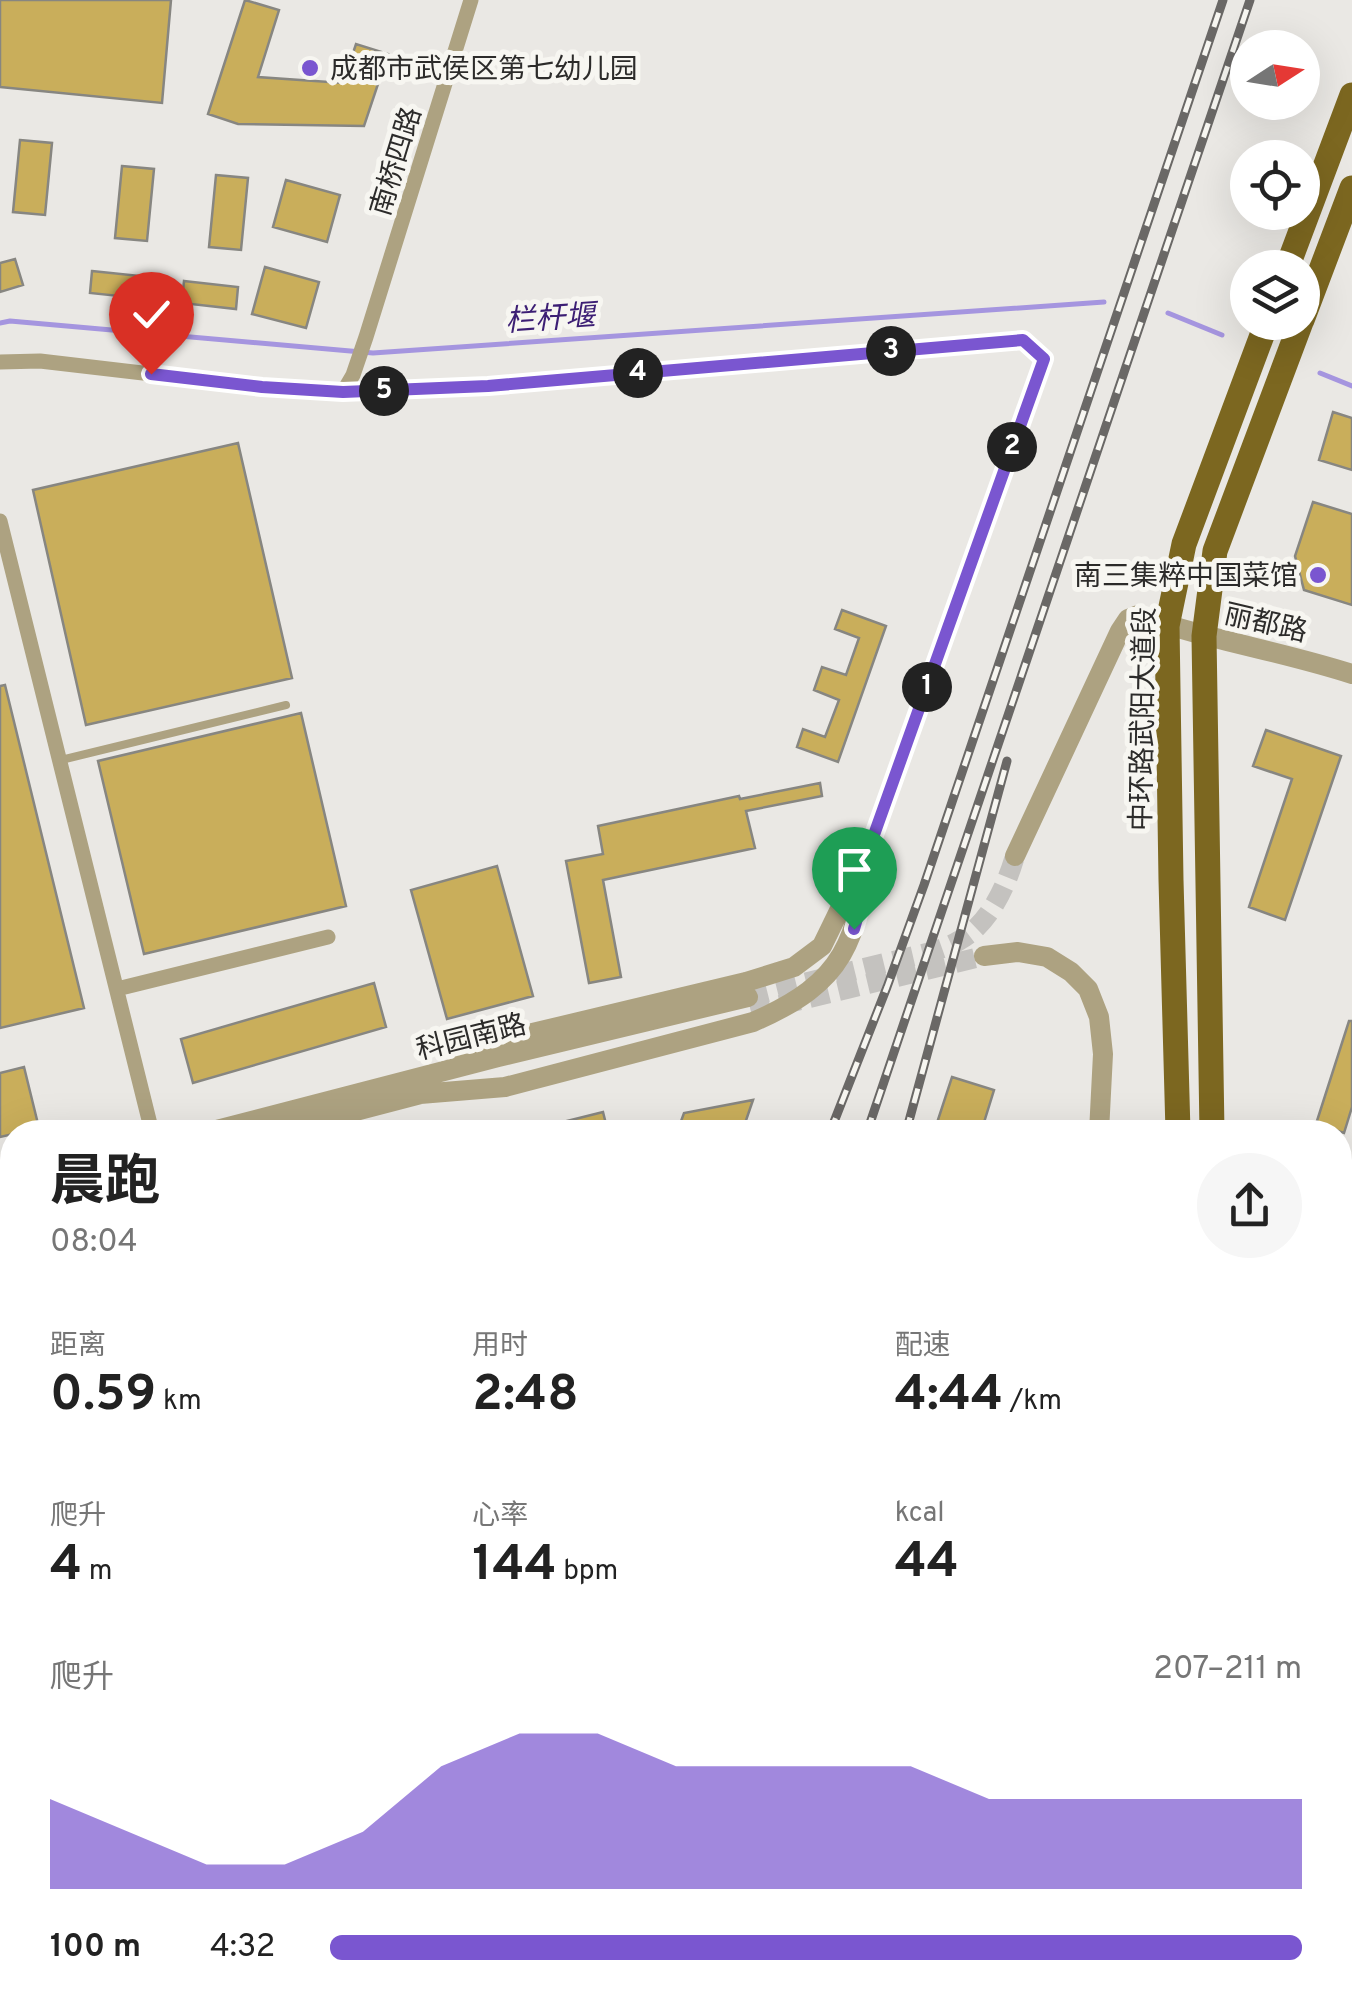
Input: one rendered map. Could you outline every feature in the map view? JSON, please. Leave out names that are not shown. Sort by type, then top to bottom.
[{"type":"main road","points":[[1295,250],[1352,95]]},
{"type":"main road","points":[[1320,273],[1352,188]]},
{"type":"main road","name":"中环路武阳大道段","points":[[1178,1120],[1168,626],[1184,544],[1260,340]]},
{"type":"main road","points":[[1212,1120],[1204,636],[1215,551],[1295,340]]},
{"type":"street","name":"南桥四路","points":[[343,392],[366,337],[472,0]]},
{"type":"street","points":[[1321,178],[1352,188]]},
{"type":"street","points":[[0,362],[40,362],[262,387],[343,392],[488,386],[1023,340],[1044,359],[870,846],[822,946],[750,1003]]},
{"type":"street","points":[[0,521],[149,1120]]},
{"type":"street","name":"丽都路","points":[[1014,856],[1128,619],[1138,616],[1352,674]]},
{"type":"street","points":[[418,1086],[506,1087],[750,1003],[808,994],[842,956],[864,894],[870,846]]},
{"type":"street","points":[[117,989],[328,937]]},
{"type":"street","points":[[984,956],[1018,952],[1047,957],[1088,989],[1098,1017],[1103,1054],[1100,1120]]},
{"type":"street","name":"科园南路","points":[[264,1120],[418,1086],[750,1003]]},
{"type":"street","name":"科园南路","points":[[358,1120],[418,1086]]},
{"type":"lane","points":[[60,760],[286,705]]},
{"type":"building","points":[[0,0],[171,0],[162,103],[0,87]]},
{"type":"building","points":[[245,0],[279,10],[258,77],[343,83],[356,44],[388,54],[364,126],[238,124],[208,114]]},
{"type":"building","points":[[20,140],[52,143],[45,215],[13,212]]},
{"type":"building","points":[[122,166],[154,169],[147,241],[115,238]]},
{"type":"building","points":[[216,175],[248,178],[241,250],[209,247]]},
{"type":"building","points":[[286,180],[340,195],[327,242],[273,227]]},
{"type":"building","points":[[15,259],[23,285],[0,292],[0,263]]},
{"type":"building","points":[[265,267],[319,282],[306,328],[252,314]]},
{"type":"building","points":[[92,271],[150,277],[147,299],[90,293]]},
{"type":"building","points":[[184,281],[238,287],[236,309],[182,303]]},
{"type":"building","points":[[1333,412],[1352,418],[1352,470],[1319,460]]},
{"type":"building","points":[[238,443],[292,678],[86,725],[33,490]]},
{"type":"building","points":[[1313,502],[1352,514],[1352,605],[1304,590],[1295,556]]},
{"type":"building","points":[[842,610],[886,626],[838,762],[797,747],[803,729],[825,737],[839,700],[814,690],[822,667],[846,675],[859,638],[835,629]]},
{"type":"building","points":[[5,685],[84,1008],[0,1028],[0,686]]},
{"type":"building","points":[[301,713],[346,906],[144,954],[98,761]]},
{"type":"building","points":[[1266,730],[1341,756],[1285,920],[1249,907],[1292,779],[1253,766]]},
{"type":"building","points":[[820,783],[822,796],[746,811],[755,848],[603,880],[621,977],[589,983],[566,861],[603,854],[598,826]]},
{"type":"building","points":[[497,866],[533,996],[447,1019],[411,890]]},
{"type":"building","points":[[374,983],[386,1027],[193,1083],[181,1039]]},
{"type":"building","points":[[1352,1021],[1352,1107],[1348,1120],[1317,1120]]},
{"type":"building","points":[[24,1067],[37,1120],[0,1120],[0,1073]]},
{"type":"building","points":[[952,1077],[994,1090],[985,1120],[938,1120]]},
{"type":"building","points":[[753,1100],[746,1120],[681,1120],[684,1113]]},
{"type":"building","points":[[603,1112],[605,1120],[571,1120]]},
{"type":"waterway","name":"栏杆堰","points":[[0,323],[373,353],[1104,302]]},
{"type":"waterway","name":"栏杆堰","points":[[1168,313],[1222,335]]},
{"type":"waterway","name":"栏杆堰","points":[[1320,373],[1352,386]]},
{"type":"tunnel","points":[[748,997],[953,944],[988,915],[1015,856]]},
{"type":"tunnel","points":[[751,1012],[984,956]]},
{"type":"railway","points":[[835,1120],[924,885],[1223,0]]},
{"type":"railway","points":[[871,1120],[1250,0]]},
{"type":"railway","points":[[909,1120],[1007,761]]},
{"type":"place","name":"成都市武侯区第七幼儿园","points":[[310,68]]},
{"type":"place","name":"南三集粹中国菜馆","points":[[1318,575]]},
{"type":"route","points":[[151,374],[343,392],[488,386],[1023,340],[1044,359],[870,846],[864,894],[854,929]]}]
